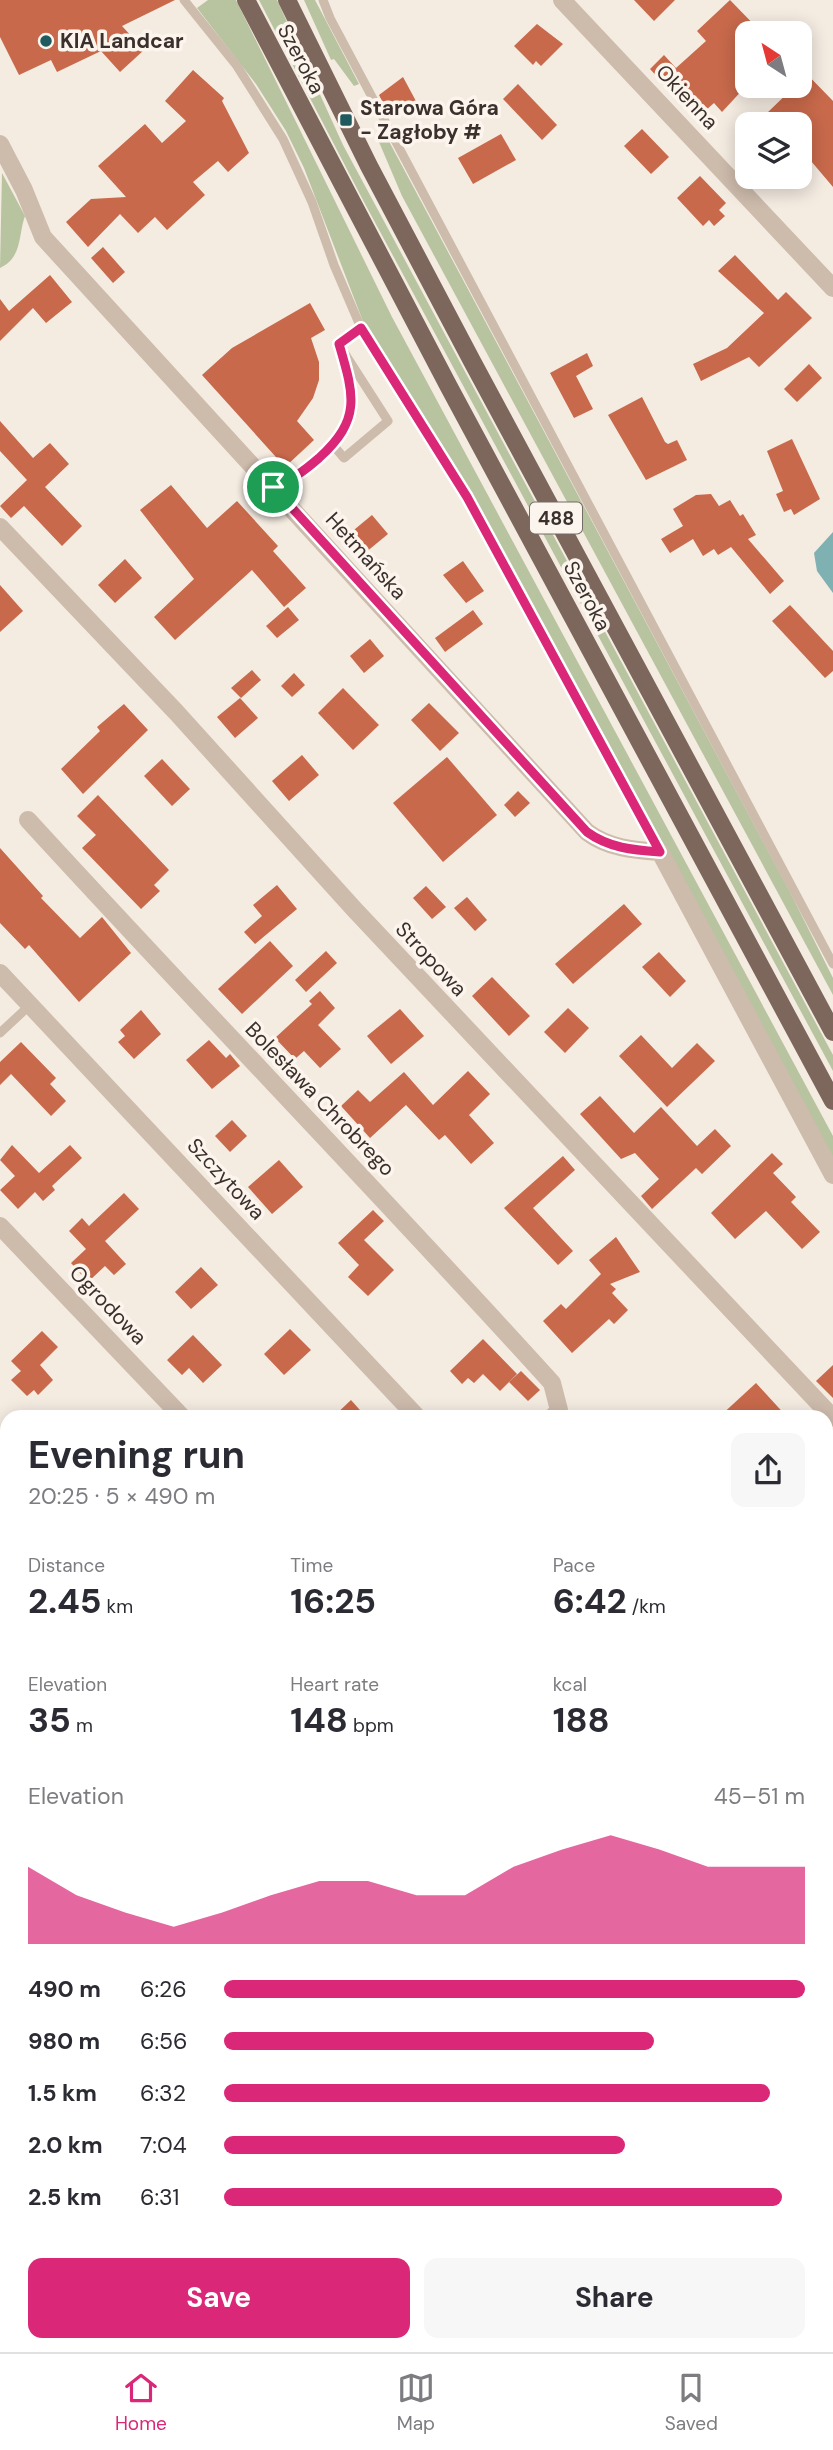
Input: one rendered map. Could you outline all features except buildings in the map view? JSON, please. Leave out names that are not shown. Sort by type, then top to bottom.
[{"type":"main road","name":"Szeroka","points":[[246,0],[443,375],[833,1101]]},
{"type":"main road","name":"Szeroka","points":[[287,0],[369,166],[473,363],[833,1032]]},
{"type":"street","name":"Okienna","points":[[562,0],[833,288]]},
{"type":"street","name":"Hetmańska","points":[[0,144],[43,237],[587,832],[604,843],[660,852]]},
{"type":"street","name":"Stropowa","points":[[0,527],[176,712],[354,909],[825,1410]]},
{"type":"street","name":"Bolesława Chrobrego","points":[[27,820],[179,985],[426,1243],[552,1383],[559,1410]]},
{"type":"street","points":[[660,852],[833,1175]]},
{"type":"street","name":"Szczytowa","points":[[0,973],[411,1410]]},
{"type":"street","name":"Ogrodowa","points":[[0,1226],[175,1410]]},
{"type":"lane","points":[[184,0],[237,66],[283,139],[312,202],[334,265],[361,328],[467,497],[660,852]]},
{"type":"lane","points":[[323,0],[330,19],[833,964]]},
{"type":"lane","points":[[339,344],[361,328]]},
{"type":"lane","points":[[273,487],[294,480],[343,433],[352,411],[351,386],[339,344]]},
{"type":"lane","points":[[333,445],[344,458],[388,421],[339,344]]},
{"type":"lane","points":[[0,1033],[30,1004]]},
{"type":"green space","points":[[208,0],[236,0],[392,317],[833,1136],[833,1163],[465,485],[364,324],[304,168],[286,131],[256,84],[197,8]]},
{"type":"green space","points":[[259,0],[277,0],[343,145],[833,1055],[833,1071],[364,202]]},
{"type":"green space","points":[[304,0],[315,0],[359,84],[354,86],[334,59],[331,60]]},
{"type":"green space","points":[[384,132],[790,892],[833,978],[833,995],[402,196],[376,135]]},
{"type":"green space","points":[[2,173],[25,216],[16,252],[13,258],[0,268]]},
{"type":"water","points":[[833,532],[833,593],[817,571],[814,553]]},
{"type":"place","name":"KIA Landcar","points":[[46,41]]},
{"type":"place","name":"Starowa Góra - Zagłoby #","points":[[346,120]]},
{"type":"route","points":[[361,328],[467,497],[660,852],[604,843],[587,832],[273,487],[294,480],[343,433],[352,411],[351,386],[339,344],[361,328]]}]
